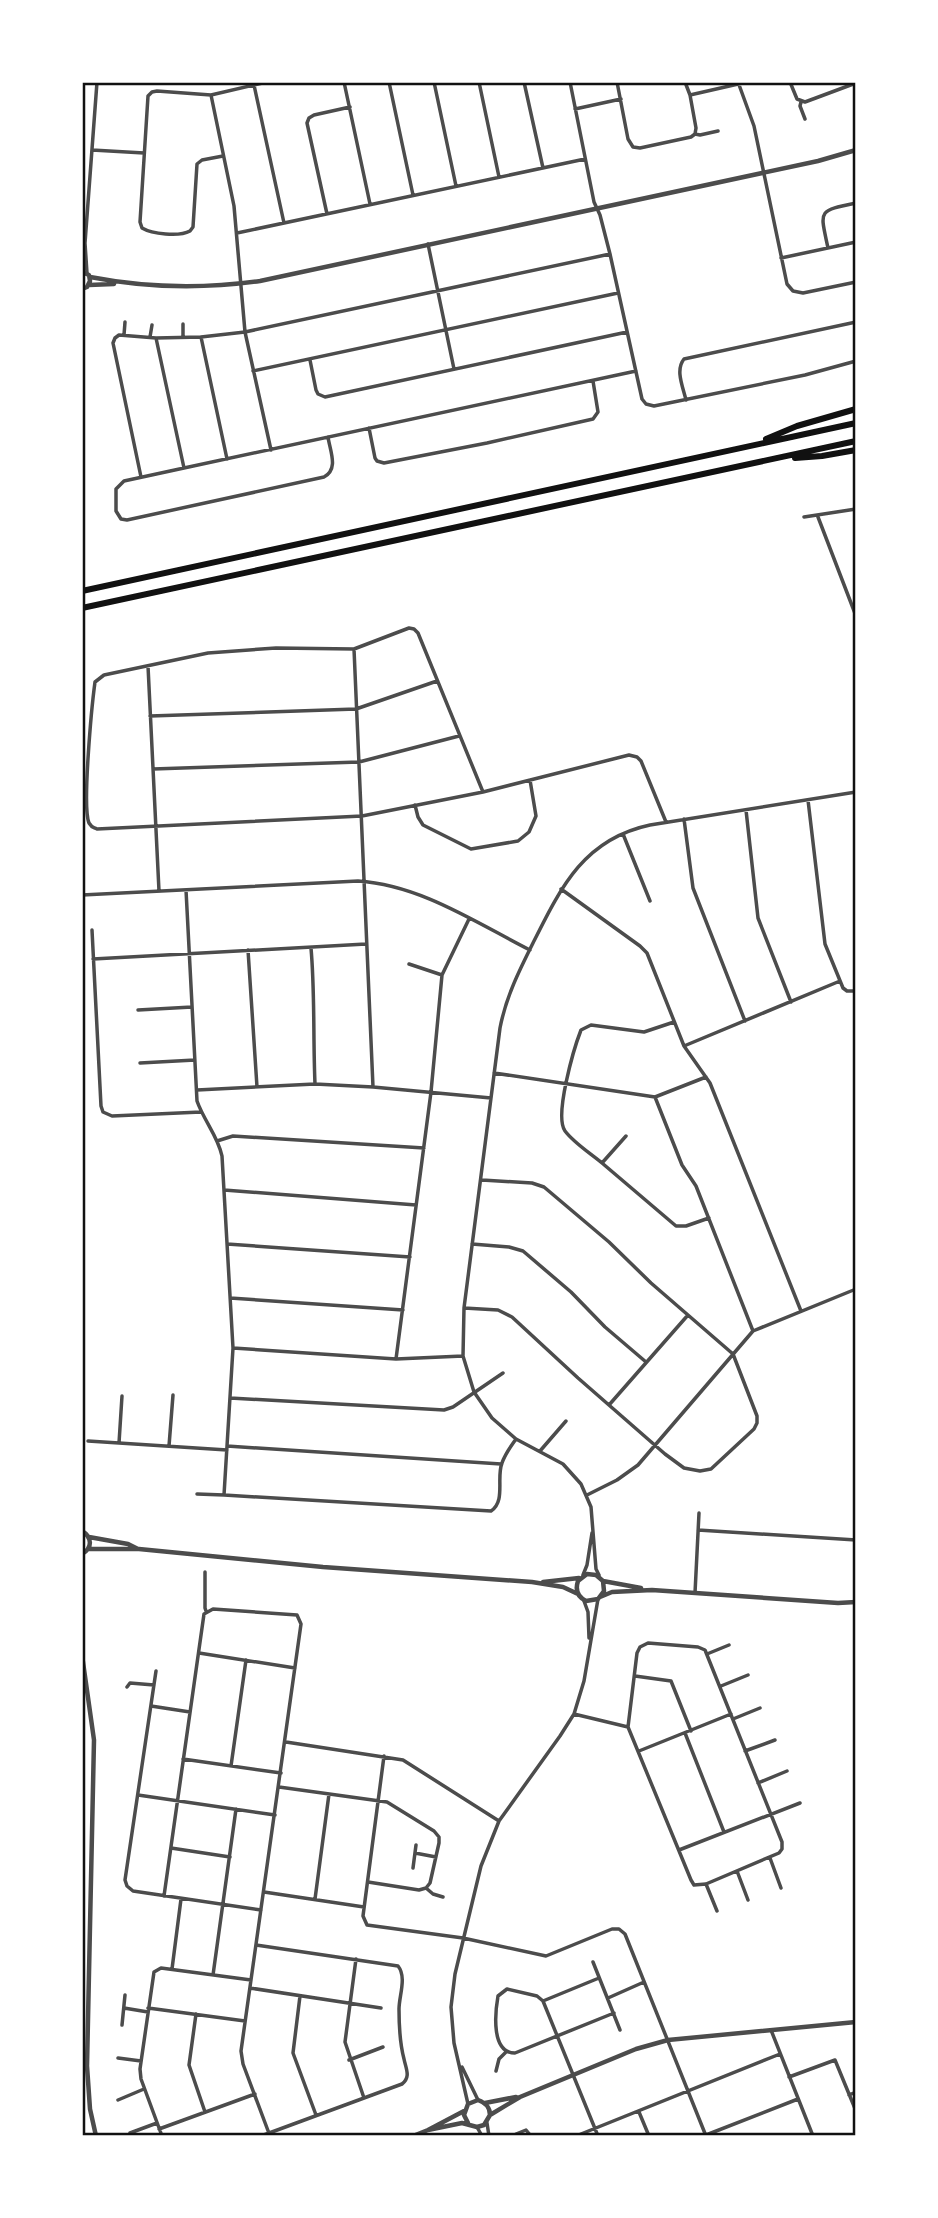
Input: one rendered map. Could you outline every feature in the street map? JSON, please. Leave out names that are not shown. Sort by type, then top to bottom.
[{"type":"highway","points":[[754,444],[797,426],[856,409]]},
{"type":"highway","points":[[82,591],[856,423]]},
{"type":"highway","points":[[82,608],[856,441]]},
{"type":"highway","points":[[776,459],[822,456],[856,450]]},
{"type":"street","points":[[89,285],[85,243],[97,82]]},
{"type":"street","points":[[223,155],[202,160],[197,164],[193,227],[188,233],[147,231],[141,226],[147,98],[150,93],[157,91],[211,94],[267,82]]},
{"type":"street","points":[[344,82],[370,204]]},
{"type":"street","points":[[389,82],[413,195]]},
{"type":"street","points":[[434,82],[456,186]]},
{"type":"street","points":[[479,82],[499,177]]},
{"type":"street","points":[[524,82],[543,168]]},
{"type":"street","points":[[570,82],[594,202],[610,254],[642,400],[646,404],[654,406],[685,400],[805,375],[856,361]]},
{"type":"street","points":[[617,82],[628,139],[634,147],[640,148],[718,131]]},
{"type":"street","points":[[685,82],[690,95],[695,134]]},
{"type":"street","points":[[690,95],[747,82]]},
{"type":"street","points":[[790,82],[795,96],[801,102],[805,119]]},
{"type":"street","points":[[738,83],[754,126],[787,284],[796,292],[803,293],[856,282]]},
{"type":"street","points":[[801,102],[856,83]]},
{"type":"street","points":[[254,85],[284,223]]},
{"type":"street","points":[[211,94],[237,233],[245,332],[271,450]]},
{"type":"street","points":[[575,109],[621,99]]},
{"type":"street","points":[[327,214],[307,122],[314,115],[350,107]]},
{"type":"street","points":[[92,150],[144,153]]},
{"type":"street","points":[[82,289],[89,285],[122,283],[197,287],[241,284],[764,173],[856,150]]},
{"type":"street","points":[[237,233],[585,159]]},
{"type":"street","points":[[828,248],[823,214],[831,208],[856,203]]},
{"type":"street","points":[[781,258],[856,242]]},
{"type":"street","points":[[82,252],[85,243]]},
{"type":"street","points":[[428,244],[454,369]]},
{"type":"street","points":[[141,477],[113,343],[117,336],[201,337],[245,332],[610,254]]},
{"type":"street","points":[[86,274],[122,283]]},
{"type":"street","points":[[254,371],[618,293]]},
{"type":"street","points":[[124,335],[125,322]]},
{"type":"street","points":[[685,400],[679,370],[684,359],[856,322]]},
{"type":"street","points":[[183,324],[183,337]]},
{"type":"street","points":[[152,325],[184,468]]},
{"type":"street","points":[[310,360],[316,390],[325,397],[627,332]]},
{"type":"street","points":[[201,337],[227,459]]},
{"type":"street","points":[[327,437],[333,469],[324,478],[127,520],[121,519],[116,511],[117,486],[122,482],[141,477],[271,450],[327,437],[636,371]]},
{"type":"street","points":[[369,429],[375,458],[384,463],[487,443],[593,419],[598,412],[593,380]]},
{"type":"street","points":[[804,517],[818,517],[856,509]]},
{"type":"street","points":[[818,517],[856,616]]},
{"type":"street","points":[[483,792],[414,629],[409,628],[354,649],[276,648],[208,653],[104,675],[97,678],[94,685],[87,796],[90,824],[97,829],[362,816],[483,792],[626,755],[634,755],[643,764],[666,822]]},
{"type":"street","points":[[354,649],[373,1087]]},
{"type":"street","points":[[148,666],[159,891]]},
{"type":"street","points":[[150,716],[356,709],[437,681]]},
{"type":"street","points":[[153,769],[359,762],[459,736]]},
{"type":"street","points":[[415,805],[423,825],[471,849],[519,841],[529,832],[536,816],[530,780]]},
{"type":"street","points":[[468,2104],[453,2034],[451,2007],[455,1975],[484,1854],[499,1821],[574,1714],[584,1681],[599,1598],[604,1591],[596,1569],[587,1494],[569,1469],[516,1439],[492,1418],[474,1392],[463,1356],[464,1308],[505,1007],[512,987],[561,889],[583,860],[600,847],[637,828],[856,792]]},
{"type":"street","points":[[808,800],[825,944],[845,990],[856,990]]},
{"type":"street","points":[[746,810],[758,918],[792,1002]]},
{"type":"street","points":[[684,819],[695,895],[745,1021]]},
{"type":"street","points":[[622,834],[650,901]]},
{"type":"street","points":[[82,895],[365,881],[406,889],[530,950]]},
{"type":"street","points":[[561,889],[642,947],[648,956],[684,1046],[714,1093],[801,1311]]},
{"type":"street","points":[[186,890],[197,1090],[201,1112],[222,1156],[233,1348],[224,1495]]},
{"type":"street","points":[[396,1359],[431,1092],[442,975],[469,919]]},
{"type":"street","points":[[92,930],[103,1112],[112,1116],[201,1112]]},
{"type":"street","points":[[93,959],[366,944]]},
{"type":"street","points":[[311,948],[315,993],[315,1084]]},
{"type":"street","points":[[248,950],[257,1087]]},
{"type":"street","points":[[409,964],[442,975]]},
{"type":"street","points":[[684,1046],[840,981]]},
{"type":"street","points":[[138,1010],[192,1007]]},
{"type":"street","points":[[674,1021],[644,1032],[586,1026],[580,1033],[565,1083],[562,1122],[564,1129],[676,1226],[686,1226],[709,1218]]},
{"type":"street","points":[[140,1063],[195,1060]]},
{"type":"street","points":[[494,1073],[655,1097],[706,1077]]},
{"type":"street","points":[[197,1090],[315,1084],[491,1098]]},
{"type":"street","points":[[655,1097],[682,1165],[694,1182],[753,1331]]},
{"type":"street","points":[[217,1141],[233,1136],[424,1148]]},
{"type":"street","points":[[602,1163],[626,1136]]},
{"type":"street","points":[[464,1308],[506,1313],[684,1468],[707,1471],[715,1467],[757,1423],[757,1416],[733,1354],[651,1283],[609,1242],[544,1187],[481,1180]]},
{"type":"street","points":[[224,1190],[416,1205]]},
{"type":"street","points":[[227,1244],[410,1257]]},
{"type":"street","points":[[472,1244],[523,1251],[646,1363]]},
{"type":"street","points":[[587,1494],[628,1473],[753,1331],[856,1289]]},
{"type":"street","points":[[230,1298],[403,1310]]},
{"type":"street","points":[[609,1405],[688,1315]]},
{"type":"street","points":[[233,1348],[396,1359],[463,1356]]},
{"type":"street","points":[[230,1398],[444,1410],[503,1373]]},
{"type":"street","points":[[169,1446],[173,1395]]},
{"type":"street","points":[[119,1443],[122,1396]]},
{"type":"street","points":[[540,1451],[566,1421]]},
{"type":"street","points":[[197,1494],[493,1510],[499,1502],[501,1464],[516,1439]]},
{"type":"street","points":[[88,1441],[501,1464]]},
{"type":"street","points":[[695,1593],[699,1513]]},
{"type":"street","points":[[578,1594],[577,1584],[587,1565],[593,1527]]},
{"type":"street","points":[[698,1530],[856,1540]]},
{"type":"street","points":[[82,1531],[89,1537],[128,1544],[139,1549]]},
{"type":"street","points":[[82,1554],[88,1549],[89,1537]]},
{"type":"street","points":[[88,1549],[139,1549],[310,1566],[532,1582],[564,1587],[583,1599],[588,1612],[589,1647]]},
{"type":"street","points":[[164,1896],[206,1611],[205,1572]]},
{"type":"street","points":[[532,1582],[581,1577],[592,1573],[601,1579],[652,1590]]},
{"type":"street","points":[[583,1599],[590,1601],[612,1592],[652,1590],[856,1602]]},
{"type":"street","points":[[206,1611],[213,1609],[297,1615],[301,1624],[242,2057],[270,2134]]},
{"type":"street","points":[[645,1644],[698,1647],[707,1654],[782,1847],[779,1853],[770,1858],[701,1885],[693,1883],[628,1727],[638,1650],[645,1644]]},
{"type":"street","points":[[707,1654],[729,1645]]},
{"type":"street","points":[[199,1653],[295,1668]]},
{"type":"street","points":[[82,1655],[94,1740],[87,2059],[90,2109],[96,2136]]},
{"type":"street","points":[[231,1766],[246,1660]]},
{"type":"street","points":[[156,1671],[126,1883],[133,1891],[261,1910]]},
{"type":"street","points":[[635,1675],[671,1681],[691,1731]]},
{"type":"street","points":[[720,1687],[748,1675]]},
{"type":"street","points":[[127,1688],[130,1683],[154,1685]]},
{"type":"street","points":[[151,1706],[190,1712]]},
{"type":"street","points":[[639,1752],[685,1733],[760,1708]]},
{"type":"street","points":[[574,1714],[628,1727]]},
{"type":"street","points":[[685,1733],[724,1832]]},
{"type":"street","points":[[745,1751],[775,1740]]},
{"type":"street","points":[[285,1742],[403,1760],[499,1821]]},
{"type":"street","points":[[384,1756],[364,1906],[364,1920],[371,1926],[463,1938],[546,1956],[617,1929],[625,1934],[706,2136],[798,2099]]},
{"type":"street","points":[[183,1759],[281,1773]]},
{"type":"street","points":[[758,1783],[787,1771]]},
{"type":"street","points":[[279,1787],[394,1805],[439,1837],[430,1883],[426,1888],[419,1890],[367,1882]]},
{"type":"street","points":[[138,1794],[275,1815]]},
{"type":"street","points":[[315,1899],[329,1794]]},
{"type":"street","points":[[679,1850],[800,1803]]},
{"type":"street","points":[[213,1975],[236,1809]]},
{"type":"street","points":[[413,1868],[416,1845]]},
{"type":"street","points":[[171,1848],[230,1857]]},
{"type":"street","points":[[415,1853],[436,1857]]},
{"type":"street","points":[[770,1858],[781,1888]]},
{"type":"street","points":[[737,1871],[748,1900]]},
{"type":"street","points":[[706,1884],[717,1911]]},
{"type":"street","points":[[426,1888],[443,1897]]},
{"type":"street","points":[[264,1892],[364,1906]]},
{"type":"street","points":[[173,1969],[181,1898]]},
{"type":"street","points":[[256,1945],[396,1965],[402,1972],[399,2008],[403,2055],[408,2077],[402,2084],[261,2136]]},
{"type":"street","points":[[356,1959],[345,2042],[364,2098]]},
{"type":"street","points":[[593,1962],[620,2030]]},
{"type":"street","points":[[162,2136],[141,2079],[141,2060],[154,1972],[159,1968],[173,1969],[251,1980]]},
{"type":"street","points":[[543,2001],[599,1978]]},
{"type":"street","points":[[607,1998],[645,1982]]},
{"type":"street","points":[[250,1988],[381,2008]]},
{"type":"street","points":[[598,2136],[558,2036],[543,2001],[537,1996],[504,1990],[499,1994],[496,2009],[498,2036],[502,2048],[506,2052],[515,2053],[558,2036],[614,2013]]},
{"type":"street","points":[[122,2025],[125,1995]]},
{"type":"street","points":[[300,1996],[293,2053],[316,2115]]},
{"type":"street","points":[[124,2008],[245,2021]]},
{"type":"street","points":[[196,2014],[189,2065],[205,2112]]},
{"type":"street","points":[[477,2127],[486,2123],[490,2115],[520,2097],[636,2049],[668,2040],[856,2022]]},
{"type":"street","points":[[770,2029],[813,2136]]},
{"type":"street","points":[[349,2060],[383,2048]]},
{"type":"street","points":[[496,2071],[499,2059],[506,2052]]},
{"type":"street","points":[[576,2136],[780,2054]]},
{"type":"street","points":[[118,2058],[141,2060]]},
{"type":"street","points":[[789,2077],[834,2060],[856,2112]]},
{"type":"street","points":[[459,2063],[478,2100],[488,2106],[490,2115]]},
{"type":"street","points":[[118,2099],[144,2089]]},
{"type":"street","points":[[849,2095],[856,2092]]},
{"type":"street","points":[[159,2129],[255,2094]]},
{"type":"street","points":[[485,2103],[520,2097]]},
{"type":"street","points":[[413,2136],[464,2111],[468,2104],[478,2100]]},
{"type":"street","points":[[464,2111],[468,2123]]},
{"type":"street","points":[[639,2111],[649,2136]]},
{"type":"street","points":[[130,2133],[157,2123]]},
{"type":"street","points":[[428,2130],[468,2123],[477,2127],[482,2136]]},
{"type":"street","points":[[486,2123],[489,2136]]},
{"type":"street","points":[[516,2134],[526,2130],[531,2136]]}]
